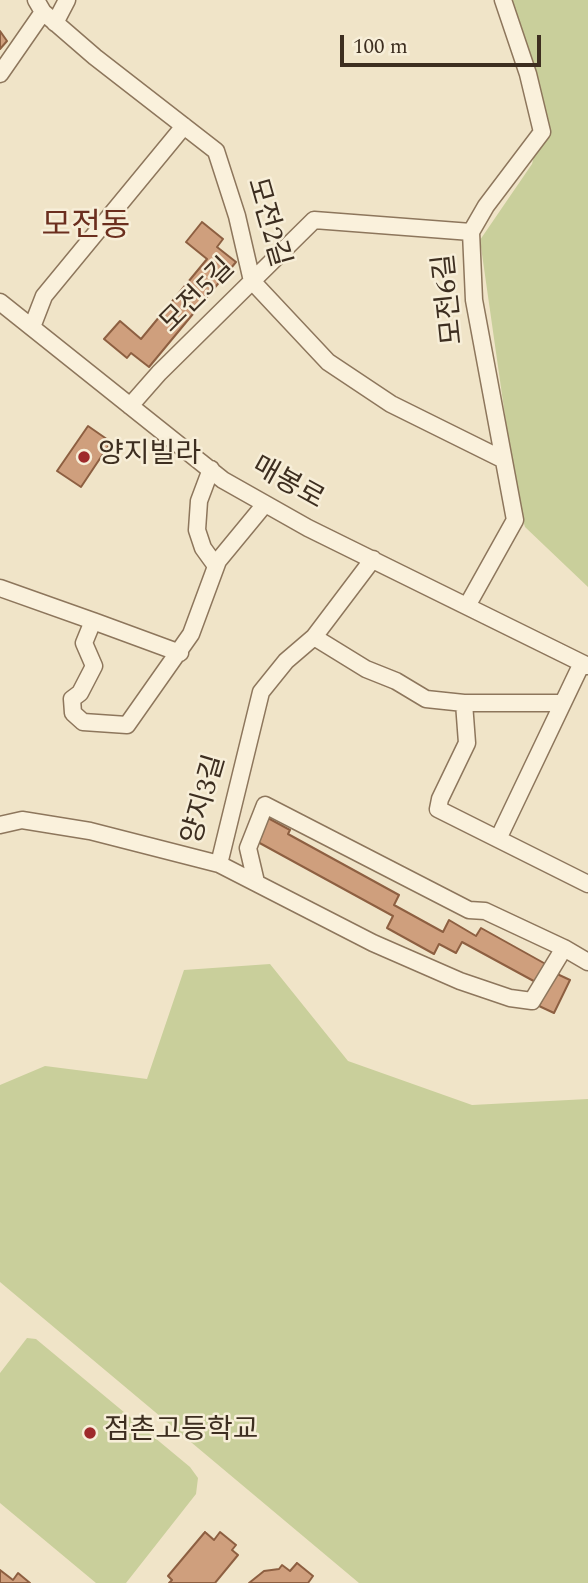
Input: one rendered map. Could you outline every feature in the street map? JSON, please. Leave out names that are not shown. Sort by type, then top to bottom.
[{"type":"street","points":[[0,74],[45,12],[67,0]]},
{"type":"street","name":"모전6길","points":[[467,606],[515,520],[474,300],[471,232],[486,206],[542,132],[503,0]]},
{"type":"street","name":"모전2길","points":[[45,12],[216,150],[234,205],[252,281],[328,362],[391,404],[502,459]]},
{"type":"street","points":[[32,327],[44,296],[184,125]]},
{"type":"street","name":"모전5길","points":[[130,406],[314,220],[471,232]]},
{"type":"street","name":"매봉로","points":[[0,302],[211,469],[265,504],[585,664],[562,703],[499,837]]},
{"type":"street","points":[[211,469],[199,501],[197,530],[203,548],[216,566]]},
{"type":"street","points":[[93,621],[84,643],[94,666],[71,706],[78,719],[83,722],[127,725],[191,634],[216,566],[265,504]]},
{"type":"street","name":"양지3길","points":[[0,825],[22,820],[90,831],[219,864],[261,692],[286,661],[314,637],[373,559]]},
{"type":"street","points":[[0,588],[180,653]]},
{"type":"street","points":[[314,637],[366,669],[396,681],[426,699],[464,703],[562,703]]},
{"type":"street","points":[[464,703],[467,743],[437,806],[442,812],[499,837],[588,884]]},
{"type":"street","points":[[256,882],[248,848],[265,805],[468,910],[485,911],[588,962]]},
{"type":"street","points":[[219,864],[373,943],[460,981],[510,998],[532,1001],[564,948]]},
{"type":"green space","points":[[512,0],[588,0],[588,587],[525,527],[517,500],[480,240],[532,164],[539,136],[528,54]]},
{"type":"green space","points":[[270,964],[348,1061],[472,1105],[588,1099],[588,1583],[359,1583],[0,1282],[0,1085],[45,1066],[147,1079],[184,970]]},
{"type":"green space","points":[[27,1338],[36,1339],[190,1467],[198,1478],[196,1494],[126,1583],[96,1583],[0,1503],[0,1373]]},
{"type":"building","points":[[0,31],[7,41],[0,49]]},
{"type":"building","points":[[202,222],[223,239],[217,247],[236,262],[149,367],[131,353],[127,358],[104,339],[120,321],[141,339],[207,259],[186,242]]},
{"type":"building","name":"양지빌라","points":[[88,426],[111,442],[81,487],[57,471]]},
{"type":"building","points":[[268,818],[290,830],[288,834],[399,895],[394,905],[443,932],[449,920],[476,936],[481,928],[551,967],[541,985],[462,942],[456,953],[439,944],[434,954],[387,928],[393,916],[256,841]]},
{"type":"building","points":[[555,973],[570,980],[554,1013],[539,1006]]},
{"type":"building","points":[[205,1532],[214,1540],[220,1532],[236,1545],[232,1550],[238,1555],[215,1583],[169,1583],[172,1580],[168,1576]]},
{"type":"building","points":[[297,1563],[313,1576],[308,1583],[249,1583],[264,1571],[279,1569],[282,1565],[290,1571]]},
{"type":"building","points":[[0,1570],[13,1580],[18,1573],[30,1583],[0,1583]]},
{"type":"place","name":"양지빌라","points":[[84,457]]},
{"type":"place","name":"점촌고등학교","points":[[90,1433]]},
{"type":"district","name":"모전동","points":[[86,229]]}]
